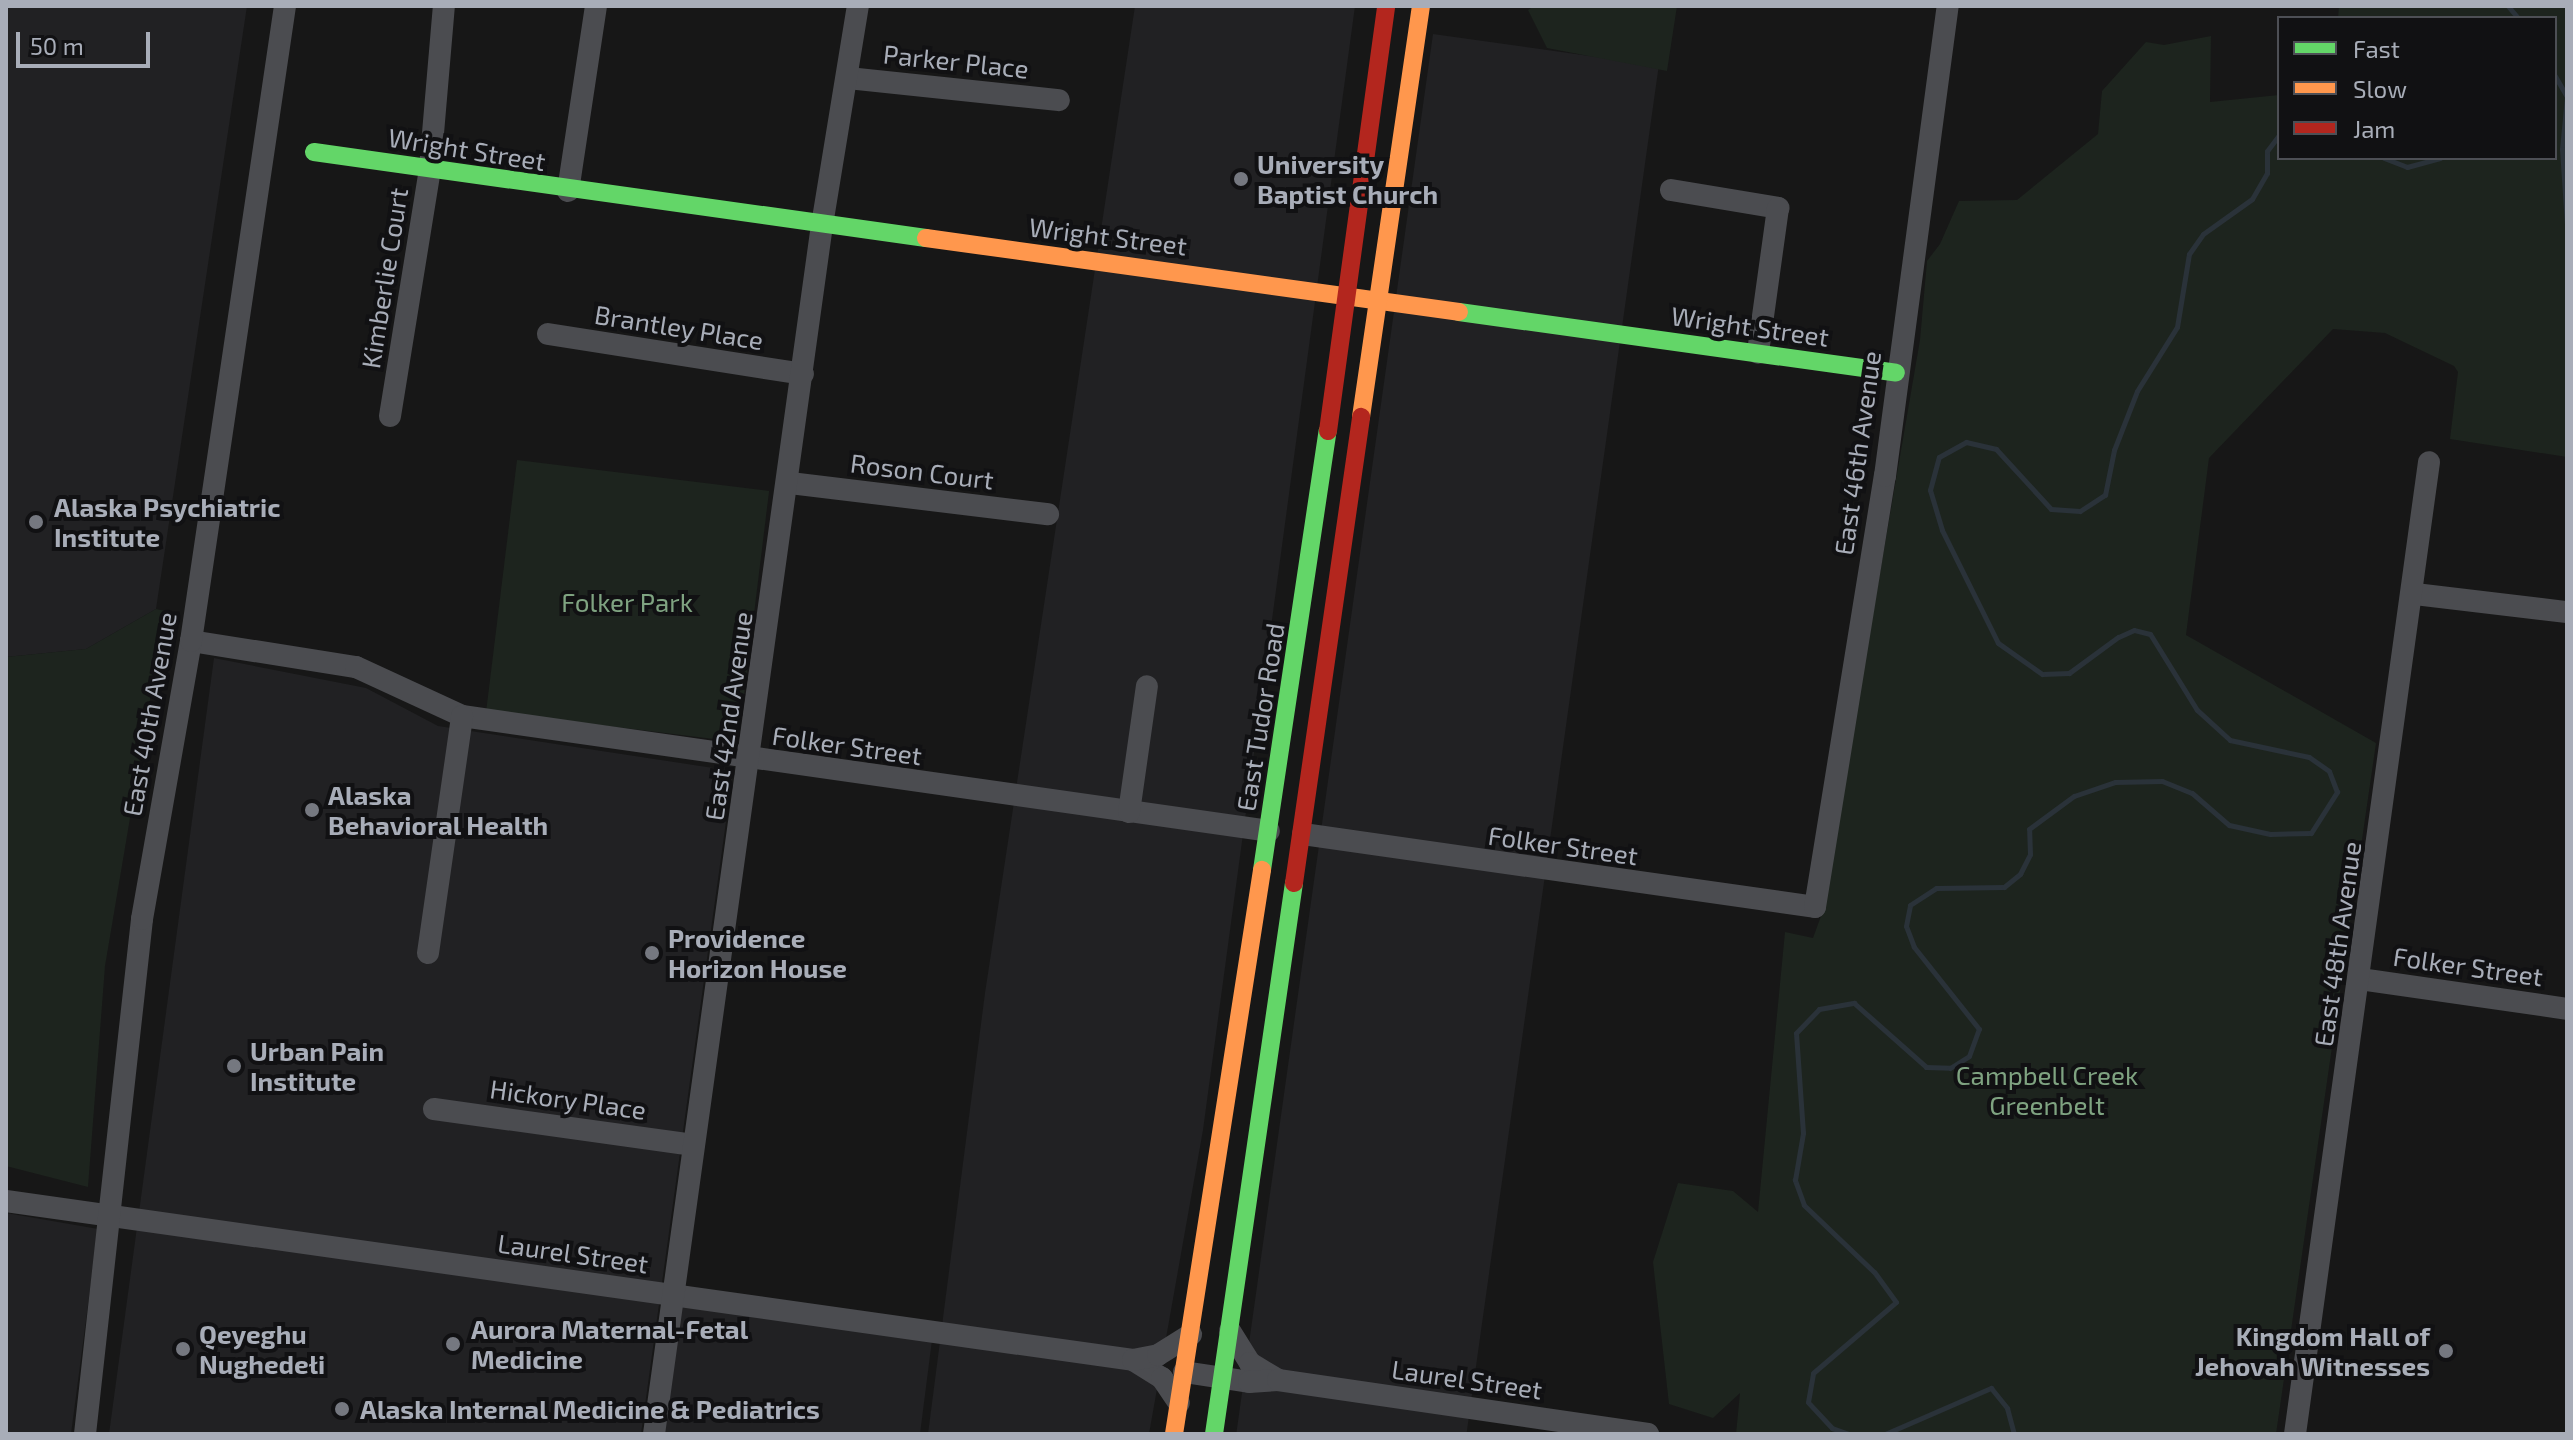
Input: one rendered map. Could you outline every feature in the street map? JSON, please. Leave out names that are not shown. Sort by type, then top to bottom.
[{"type":"main road","name":"East Tudor Road","points":[[1174,1434],[1283,738],[1386,6]]},
{"type":"main road","points":[[1214,1434],[1421,6]]},
{"type":"main road","name":"Wright Street","points":[[314,152],[568,191],[1346,293],[1896,373]]},
{"type":"main road","points":[[1283,738],[1296,750],[1289,821],[1303,834]]},
{"type":"main road","points":[[1269,831],[1282,855],[1281,903],[1291,917]]},
{"type":"street","name":"East 40th Avenue","points":[[85,1434],[142,919],[191,641],[285,6]]},
{"type":"street","name":"Kimberlie Court","points":[[390,416],[430,168],[444,6]]},
{"type":"street","points":[[568,191],[596,6]]},
{"type":"street","name":"East 42nd Avenue","points":[[654,1434],[790,483],[822,225],[858,6]]},
{"type":"street","name":"East 46th Avenue","points":[[1815,907],[1885,476],[1896,373],[1948,6]]},
{"type":"street","name":"Parker Place","points":[[848,78],[1059,100]]},
{"type":"street","points":[[1671,190],[1778,208],[1758,353]]},
{"type":"street","name":"Brantley Place","points":[[548,334],[803,374]]},
{"type":"street","name":"East 48th Avenue","points":[[2295,1434],[2415,594],[2429,462]]},
{"type":"street","name":"Roson Court","points":[[790,483],[1048,514]]},
{"type":"street","points":[[2415,594],[2567,612]]},
{"type":"street","name":"Folker Street","points":[[191,641],[356,667],[462,716],[750,760],[1269,831]]},
{"type":"street","points":[[1129,812],[1147,686]]},
{"type":"street","points":[[428,953],[462,716]]},
{"type":"street","name":"Folker Street","points":[[1303,834],[1815,907]]},
{"type":"street","name":"Folker Street","points":[[2360,979],[2567,1009]]},
{"type":"street","name":"Hickory Place","points":[[434,1109],[694,1145]]},
{"type":"street","name":"Laurel Street","points":[[6,1201],[111,1219],[1133,1360],[1158,1355],[1191,1334]]},
{"type":"street","name":"Laurel Street","points":[[1230,1331],[1250,1363],[1278,1380]]},
{"type":"street","name":"Laurel Street","points":[[1133,1360],[1162,1378],[1179,1403]]},
{"type":"street","name":"Laurel Street","points":[[1184,1372],[1223,1378],[1278,1380],[1563,1428],[1648,1434]]},
{"type":"shaded area","points":[[6,6],[247,6],[156,609],[86,649],[6,657]]},
{"type":"shaded area","points":[[1135,6],[1355,6],[1203,1130],[1149,1434],[928,1434],[985,993]]},
{"type":"shaded area","points":[[1433,34],[1659,66],[1466,1434],[1236,1434]]},
{"type":"shaded area","points":[[214,658],[366,688],[438,726],[733,771],[641,1434],[109,1434]]},
{"type":"shaded area","points":[[6,1213],[98,1229],[71,1434],[6,1434]]},
{"type":"shaded area","points":[[682,1306],[932,1340],[920,1434],[664,1434]]},
{"type":"green space","points":[[1534,6],[1677,6],[1667,71],[1547,48],[1528,10]]},
{"type":"green space","name":"Campbell Creek Greenbelt","points":[[2339,6],[2567,6],[2567,457],[2450,439],[2458,372],[2454,366],[2385,333],[2333,329],[2209,458],[2186,635],[2376,743],[2276,1434],[1736,1434],[1740,1393],[1713,1418],[1669,1404],[1653,1262],[1678,1183],[1733,1191],[1758,1212],[1785,932],[1813,938],[1821,916],[1920,340],[1927,261],[1940,244],[1959,201],[2017,200],[2098,134],[2102,91],[2146,42],[2164,45],[2211,36],[2210,102],[2277,95],[2277,160],[2557,160],[2557,16],[2338,16]]},
{"type":"green space","name":"Folker Park","points":[[517,460],[769,491],[738,742],[486,711]]},
{"type":"green space","points":[[156,609],[165,611],[105,966],[88,1187],[6,1166],[6,657],[86,649]]},
{"type":"waterway","points":[[2508,6],[2516,16]]},
{"type":"waterway","points":[[2557,80],[2567,97],[2562,149],[2567,225]]},
{"type":"waterway","points":[[1849,1434],[1832,1428],[1808,1402],[1813,1373],[1896,1302],[1874,1272],[1804,1205],[1795,1180],[1803,1133],[1796,1033],[1819,1009],[1854,1003],[1926,1067],[1950,1068],[1969,1056],[1979,1029],[1914,947],[1906,926],[1910,905],[1936,888],[2004,887],[2020,874],[2030,854],[2029,829],[2074,796],[2115,782],[2162,781],[2192,793],[2229,825],[2270,834],[2311,833],[2337,792],[2329,771],[2309,757],[2230,740],[2197,710],[2150,634],[2134,630],[2118,637],[2069,673],[2042,674],[1998,643],[1942,530],[1930,490],[1939,457],[1966,442],[1996,449],[2051,509],[2080,511],[2105,495],[2114,450],[2137,391],[2177,327],[2189,254],[2203,234],[2252,199],[2267,173],[2267,151],[2277,138]]},
{"type":"waterway","points":[[2389,160],[2407,167],[2433,160]]},
{"type":"waterway","points":[[1885,1434],[1991,1388],[2007,1408],[2014,1434]]},
{"type":"traffic: fast","points":[[314,152],[926,238]]},
{"type":"traffic: fast","points":[[1459,312],[1896,373]]},
{"type":"traffic: fast","points":[[1262,870],[1328,431]]},
{"type":"traffic: fast","points":[[1214,1434],[1294,883]]},
{"type":"traffic: slow","points":[[1361,417],[1421,6]]},
{"type":"traffic: slow","points":[[926,238],[1459,312]]},
{"type":"traffic: slow","points":[[1174,1434],[1262,870]]},
{"type":"traffic: jam","points":[[1328,431],[1386,6]]},
{"type":"traffic: jam","points":[[1294,883],[1361,417]]},
{"type":"place","name":"University Baptist Church","points":[[1241,179]]},
{"type":"place","name":"Alaska Psychiatric Institute","points":[[36,522]]},
{"type":"place","name":"Alaska Behavioral Health","points":[[312,810]]},
{"type":"place","name":"Providence Horizon House","points":[[652,953]]},
{"type":"place","name":"Urban Pain Institute","points":[[234,1066]]},
{"type":"place","name":"Aurora Maternal-Fetal Medicine","points":[[453,1344]]},
{"type":"place","name":"Qeyeghu Nughedełi","points":[[183,1349]]},
{"type":"place","name":"Kingdom Hall of Jehovah Witnesses","points":[[2446,1351]]},
{"type":"place","name":"Alaska Internal Medicine & Pediatrics","points":[[342,1409]]}]
